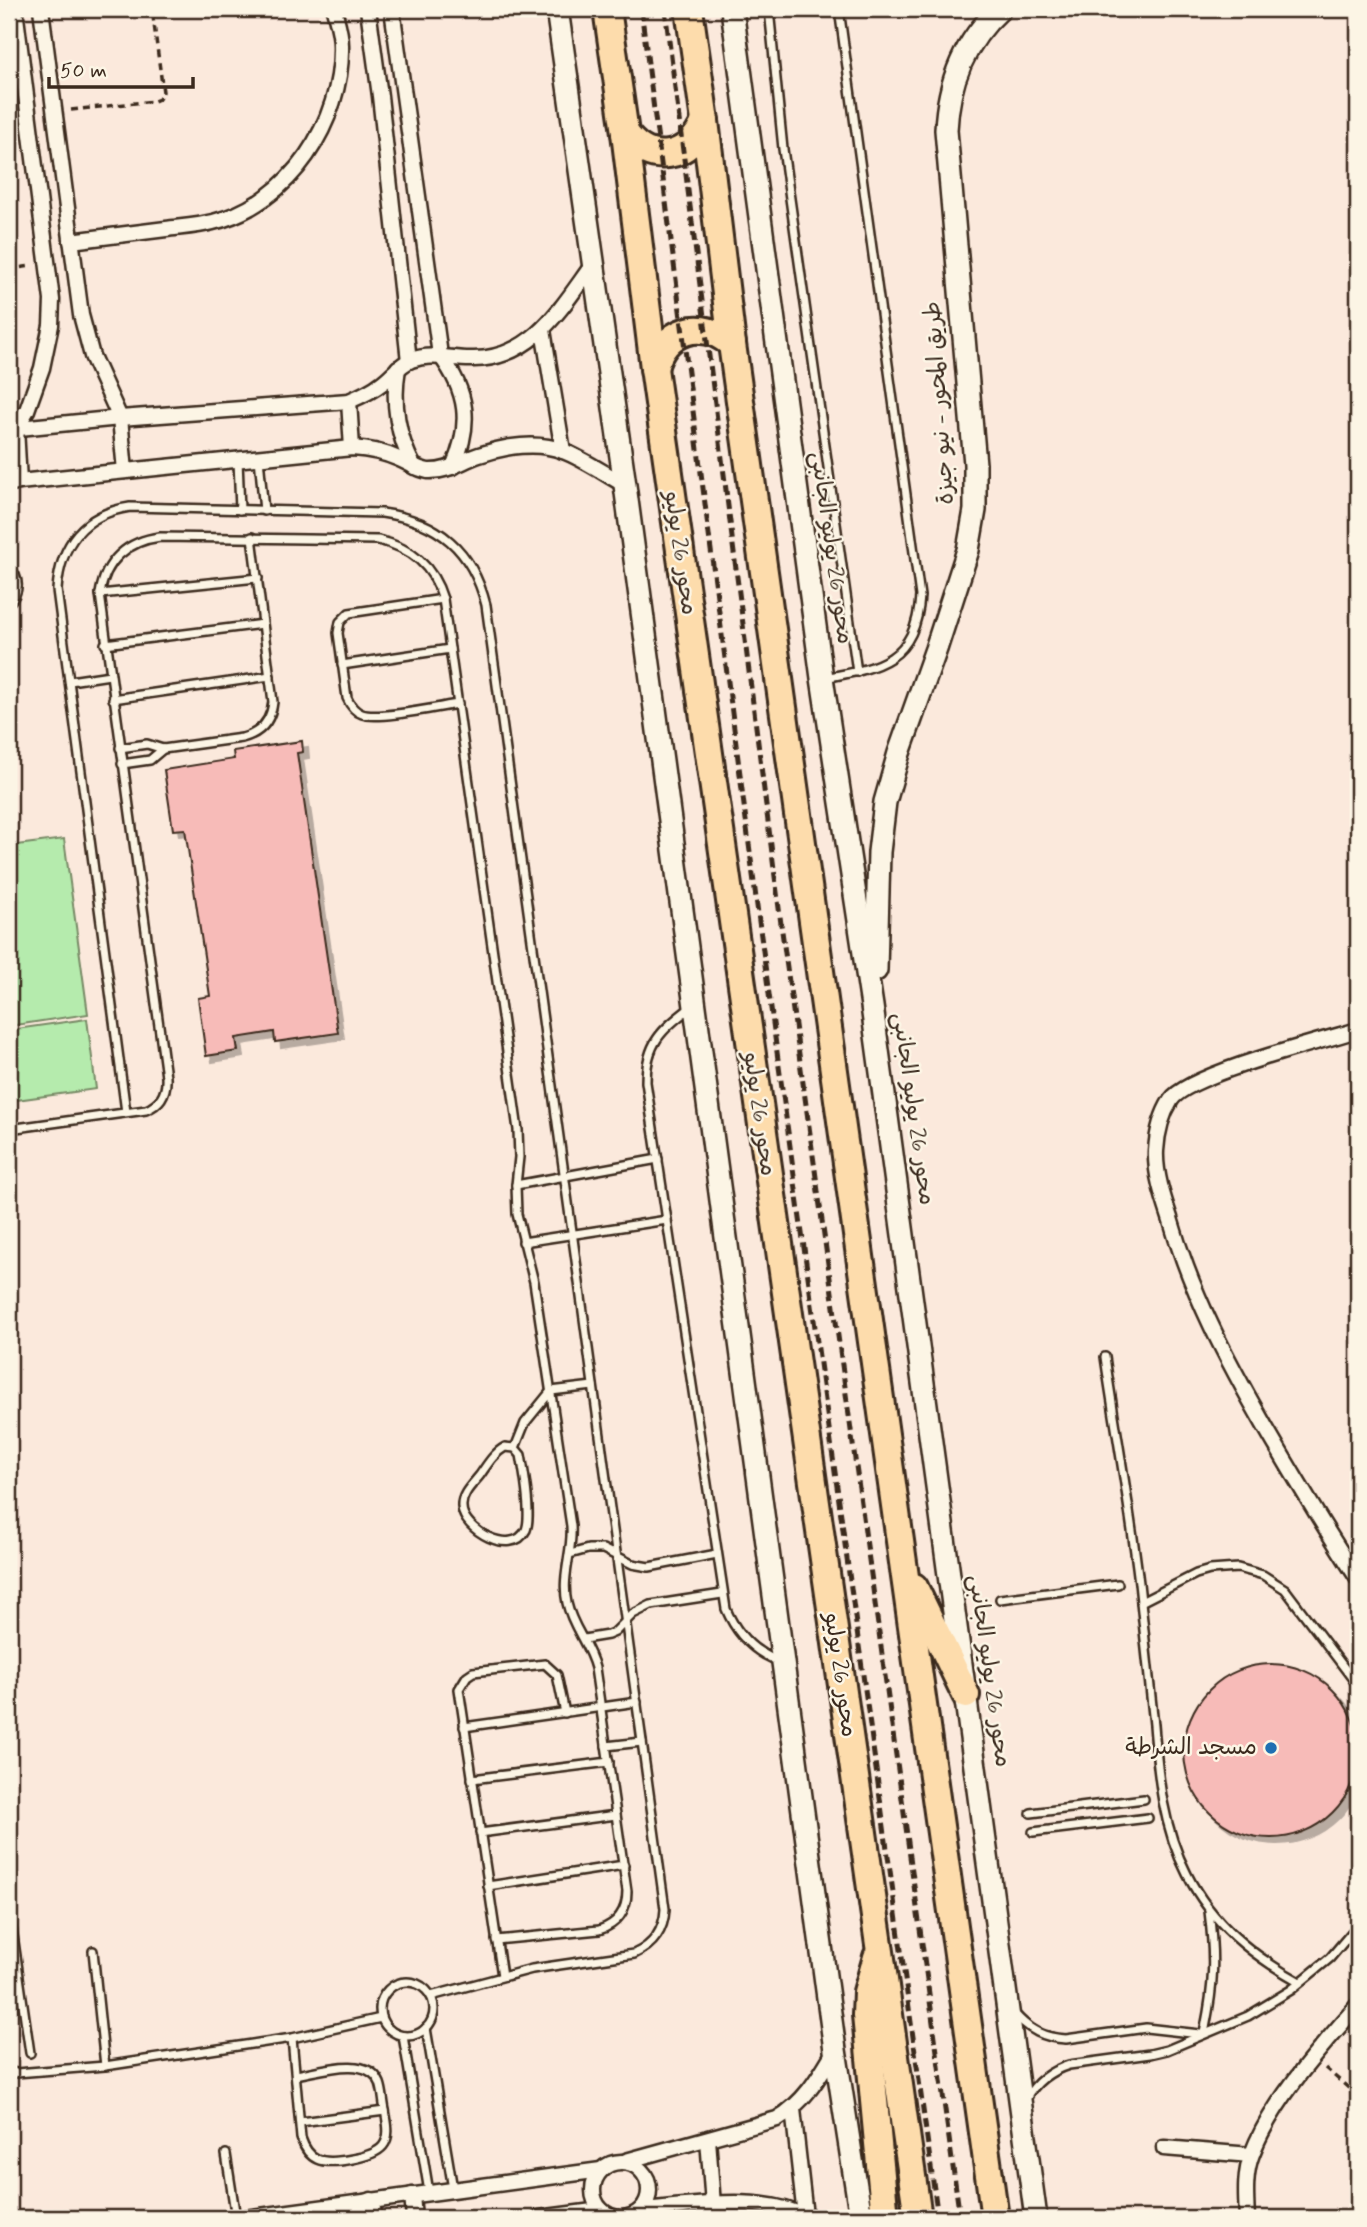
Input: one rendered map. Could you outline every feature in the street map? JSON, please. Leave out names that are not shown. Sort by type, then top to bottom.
[{"type":"highway","name":"محور 26 يوليو","points":[[607,9],[654,368],[918,2218]]},
{"type":"highway","points":[[689,9],[732,344],[995,2218]]},
{"type":"highway","points":[[625,133],[639,148],[669,154],[688,146],[701,131],[705,121]]},
{"type":"highway","points":[[654,368],[661,349],[668,341],[686,331],[716,332],[732,344]]},
{"type":"highway","points":[[903,1565],[966,1695]]},
{"type":"highway","points":[[880,1949],[867,1992],[866,2015],[884,2218]]},
{"type":"main road","points":[[557,9],[625,485],[835,2049],[861,2218]]},
{"type":"main road","name":"محور 26 يوليو الجانبى","points":[[732,9],[822,678],[872,1006],[1035,2218]]},
{"type":"main road","name":"طريق المحور - نيو جيزة","points":[[872,1006],[878,930],[879,852],[885,802],[899,753],[963,568],[975,510],[975,464],[946,130],[947,110],[956,71],[965,53],[975,35],[1000,9]]},
{"type":"street","points":[[15,9],[52,300],[47,347],[27,410],[12,428],[14,483],[352,449],[385,453],[414,467],[440,471],[484,453],[518,446],[563,451],[625,485]]},
{"type":"street","points":[[41,9],[86,336],[100,376],[120,418],[125,471]]},
{"type":"street","points":[[71,241],[214,222],[242,212],[289,177],[308,154],[334,101],[340,72],[341,43],[334,9]]},
{"type":"street","points":[[368,9],[391,196],[403,365],[394,402],[400,436],[414,467]]},
{"type":"street","points":[[392,9],[440,355],[452,371],[460,389],[464,409],[465,429],[461,449],[453,467]]},
{"type":"street","points":[[391,196],[418,193]]},
{"type":"street","points":[[12,428],[349,401],[384,382],[403,365],[440,355],[467,359],[495,356],[528,342],[543,330],[594,263]]},
{"type":"street","points":[[543,330],[563,451]]},
{"type":"street","points":[[349,401],[352,449]]},
{"type":"street","points":[[1358,1030],[1197,1082],[1172,1098],[1159,1128],[1156,1153],[1161,1190],[1176,1240],[1208,1322],[1292,1474],[1358,1579]]},
{"type":"street","points":[[1247,2218],[1247,2176],[1251,2155],[1271,2117],[1312,2057],[1358,2005]]},
{"type":"street","points":[[245,2218],[601,2169],[617,2161],[708,2139],[777,2119],[793,2109],[806,2096],[835,2049]]},
{"type":"street","points":[[642,2210],[742,2204],[768,2206],[807,2217],[793,2109]]},
{"type":"street","points":[[708,2139],[713,2205]]},
{"type":"street","points":[[1164,2148],[1251,2155]]},
{"type":"street","points":[[539,2218],[601,2210],[617,2218],[635,2215],[642,2210],[650,2194],[647,2176],[642,2169],[625,2161]]},
{"type":"street","points":[[601,2169],[596,2177],[593,2195],[601,2210]]},
{"type":"street","points":[[412,2195],[414,2218]]},
{"type":"street","points":[[371,2200],[374,2218]]},
{"type":"lane","points":[[769,9],[783,149],[857,672]]},
{"type":"lane","points":[[822,678],[883,664],[903,647],[916,623],[920,596],[839,9]]},
{"type":"lane","points":[[259,458],[264,511]]},
{"type":"lane","points":[[238,460],[240,510]]},
{"type":"lane","points":[[126,1112],[57,590],[65,550],[82,528],[104,514],[130,507],[382,513],[415,520],[430,527],[456,547],[475,574],[486,605],[665,1909],[665,1919],[657,1936],[643,1950],[625,1956],[562,1964],[502,1976],[431,1996]]},
{"type":"lane","points":[[9,1129],[152,1107],[162,1097],[166,1084],[100,594],[111,563],[138,541],[160,537],[378,540],[392,543],[415,555],[433,575],[443,599],[518,1130],[517,1214],[534,1282],[571,1526],[565,1579],[567,1605],[595,1668],[627,1891],[625,1908],[615,1922],[599,1930],[496,1940]]},
{"type":"lane","points":[[120,748],[147,744],[163,749],[242,738],[259,731],[266,724],[272,710],[270,676],[252,537]]},
{"type":"lane","points":[[9,566],[18,583],[15,597],[9,603]]},
{"type":"lane","points":[[100,594],[258,578]]},
{"type":"lane","points":[[443,599],[349,613],[343,617],[338,627],[342,665],[349,702],[355,710],[365,715],[375,716],[458,704]]},
{"type":"lane","points":[[106,644],[263,624]]},
{"type":"lane","points":[[342,665],[450,649]]},
{"type":"lane","points":[[70,681],[110,675]]},
{"type":"lane","points":[[113,699],[270,676]]},
{"type":"lane","points":[[122,764],[150,760],[163,749]]},
{"type":"lane","points":[[695,1005],[660,1034],[648,1056],[646,1082],[722,1594],[726,1609],[739,1633],[758,1652],[783,1662]]},
{"type":"lane","points":[[516,1185],[657,1159]]},
{"type":"lane","points":[[523,1242],[667,1220]]},
{"type":"lane","points":[[1105,1357],[1140,1602],[1157,1765],[1172,1839],[1186,1874],[1209,1910],[1236,1939],[1300,1983]]},
{"type":"lane","points":[[515,1448],[525,1423],[551,1391],[593,1386]]},
{"type":"lane","points":[[515,1448],[522,1460],[528,1522],[524,1534],[519,1538],[502,1542],[468,1523],[462,1513],[462,1501],[500,1449],[515,1448]]},
{"type":"lane","points":[[569,1554],[596,1548],[632,1564],[649,1567],[717,1554]]},
{"type":"lane","points":[[1140,1602],[1210,1570],[1238,1568],[1263,1575],[1285,1589],[1358,1686]]},
{"type":"lane","points":[[1000,1598],[1118,1584]]},
{"type":"lane","points":[[584,1639],[615,1632],[633,1614],[651,1605],[722,1594]]},
{"type":"lane","points":[[502,1976],[459,1689],[467,1676],[480,1670],[540,1663],[550,1667],[559,1680],[565,1713]]},
{"type":"lane","points":[[464,1727],[637,1702]]},
{"type":"lane","points":[[606,1746],[642,1742]]},
{"type":"lane","points":[[472,1779],[608,1762]]},
{"type":"lane","points":[[1031,1813],[1144,1799]]},
{"type":"lane","points":[[480,1833],[616,1815]]},
{"type":"lane","points":[[1033,1832],[1148,1818]]},
{"type":"lane","points":[[488,1886],[624,1866]]},
{"type":"lane","points":[[9,1907],[11,1944],[30,2053]]},
{"type":"lane","points":[[1202,2034],[1213,1993],[1214,1951],[1209,1910]]},
{"type":"lane","points":[[1022,2112],[1026,2100],[1039,2081],[1058,2068],[1150,2054],[1180,2046],[1248,2016],[1300,1983],[1330,1958],[1358,1925]]},
{"type":"lane","points":[[93,1951],[105,2066]]},
{"type":"lane","points":[[404,1982],[420,1985],[431,1996],[434,2013],[426,2028],[411,2036],[402,2036],[389,2030],[381,2018],[379,2010],[384,1994],[396,1984],[404,1982]]},
{"type":"lane","points":[[1007,2002],[1022,2022],[1042,2035],[1054,2038],[1066,2039],[1146,2028],[1202,2034]]},
{"type":"lane","points":[[9,2071],[16,2073],[105,2066],[292,2038],[381,2018]]},
{"type":"lane","points":[[426,2028],[453,2189]]},
{"type":"lane","points":[[402,2036],[429,2192]]},
{"type":"lane","points":[[292,2038],[301,2138],[306,2151],[317,2159],[331,2161],[369,2156],[381,2148],[387,2135],[385,2111],[380,2082],[370,2071],[364,2067],[350,2067],[296,2075]]},
{"type":"lane","points":[[300,2122],[385,2111]]},
{"type":"lane","points":[[226,2154],[236,2218]]},
{"type":"path","points":[[54,112],[159,99],[163,92],[152,9]]},
{"type":"path","points":[[9,269],[47,264]]},
{"type":"path","points":[[1312,2057],[1358,2096]]},
{"type":"green space","points":[[64,839],[88,1014],[9,1026],[9,846]]},
{"type":"green space","points":[[87,1019],[96,1089],[9,1101],[9,1030]]},
{"type":"building","points":[[302,741],[303,752],[297,753],[338,1033],[275,1042],[274,1032],[236,1038],[238,1051],[206,1056],[198,998],[210,996],[185,829],[173,830],[164,770],[234,759],[233,751]]},
{"type":"building","name":"مسجد الشرطة","points":[[1271,1664],[1304,1670],[1333,1689],[1352,1718],[1358,1751],[1352,1784],[1333,1813],[1304,1832],[1271,1838],[1238,1832],[1209,1813],[1190,1784],[1184,1751],[1190,1718],[1209,1689],[1238,1670]]},
{"type":"railway","points":[[641,9],[760,929],[938,2218]]},
{"type":"railway","points":[[665,9],[781,924],[960,2218]]},
{"type":"place","name":"مسجد الشرطة","points":[[1271,1748]]}]
